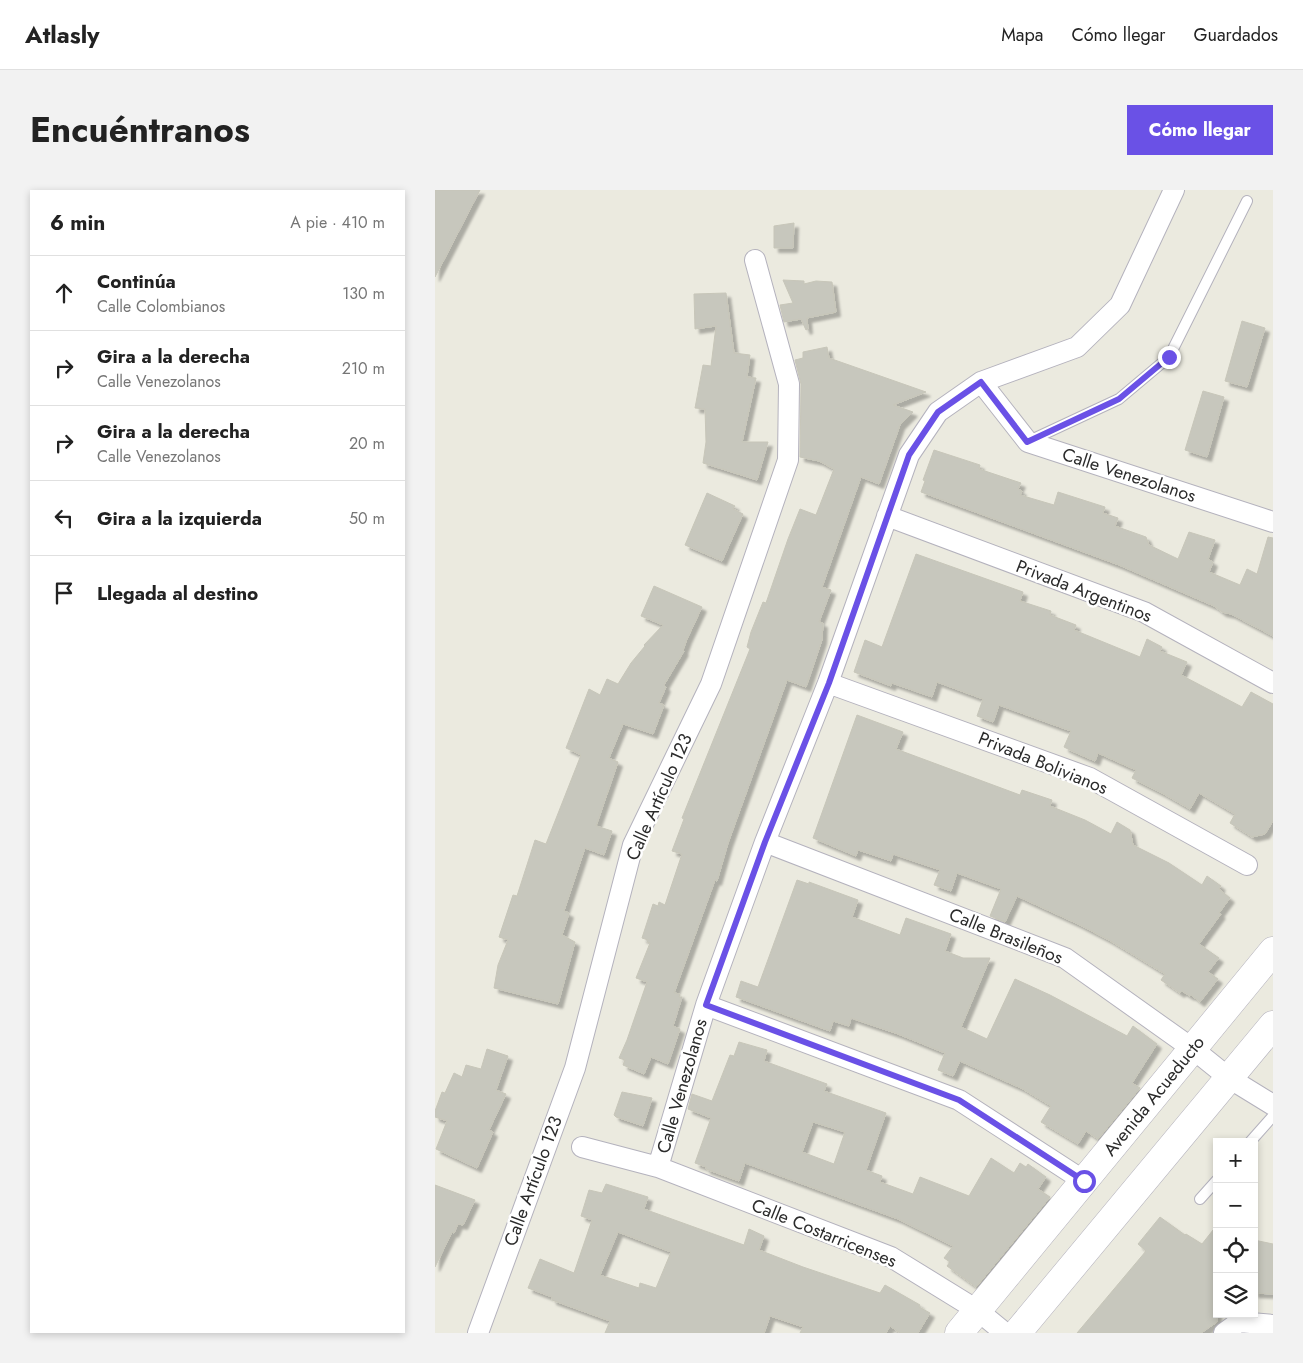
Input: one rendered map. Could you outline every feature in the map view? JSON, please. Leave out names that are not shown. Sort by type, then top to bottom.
[{"type":"main road","name":"Avenida Acueducto","points":[[959,1333],[1273,951]]},
{"type":"main road","points":[[1017,1333],[1273,1025]]},
{"type":"street","name":"Calle Venezolanos","points":[[658,1167],[706,1005],[765,842],[829,683],[909,455],[938,412],[981,382],[1077,347],[1120,305],[1174,190]]},
{"type":"street","name":"Calle Artículo 123","points":[[478,1333],[575,1068],[633,845],[711,684],[788,460],[789,384],[755,260]]},
{"type":"street","points":[[981,382],[1027,442]]},
{"type":"street","name":"Calle Venezolanos","points":[[1027,442],[1273,522]]},
{"type":"street","name":"Privada Argentinos","points":[[887,516],[1144,612],[1273,683]]},
{"type":"street","name":"Privada Bolivianos","points":[[829,683],[1090,778],[1247,864]]},
{"type":"street","name":"Calle Brasileños","points":[[765,842],[1065,958],[1193,1049],[1229,1078],[1273,1105]]},
{"type":"street","points":[[706,1005],[959,1100],[1084,1181]]},
{"type":"street","name":"Calle Costarricenses","points":[[582,1147],[658,1167],[891,1257],[977,1310],[1005,1333]]},
{"type":"street","points":[[1224,1333],[1239,1322],[1273,1325]]},
{"type":"lane","points":[[1027,442],[1119,399],[1169,357],[1247,201]]},
{"type":"lane","points":[[1254,1138],[1273,1116]]},
{"type":"lane","points":[[1200,1199],[1214,1183]]},
{"type":"building","points":[[435,190],[480,190],[435,277]]},
{"type":"building","points":[[794,223],[793,248],[774,248],[774,226]]},
{"type":"building","points":[[783,280],[804,281],[804,284],[816,281],[832,282],[836,312],[807,318],[808,329],[806,330],[801,319],[784,322],[780,305],[793,303]]},
{"type":"building","points":[[726,293],[734,353],[750,355],[747,377],[756,378],[742,442],[768,442],[757,480],[703,463],[706,442],[705,409],[695,408],[703,365],[711,366],[716,326],[695,329],[694,294]]},
{"type":"building","points":[[1242,321],[1265,328],[1247,387],[1225,381]]},
{"type":"building","points":[[827,347],[829,358],[926,392],[893,405],[913,412],[900,425],[879,484],[861,477],[822,587],[831,590],[819,622],[823,623],[822,640],[806,687],[787,680],[728,843],[717,881],[715,880],[674,993],[680,994],[679,997],[682,997],[673,1026],[680,1029],[668,1064],[651,1057],[644,1074],[623,1065],[625,1060],[619,1058],[647,982],[636,978],[650,943],[642,938],[653,904],[658,906],[659,902],[665,905],[682,854],[672,851],[684,819],[682,818],[750,649],[747,647],[751,632],[763,602],[766,603],[800,509],[816,515],[834,469],[819,461],[800,457],[801,384],[795,360],[803,358],[803,352]]},
{"type":"building","points":[[1203,391],[1224,397],[1207,457],[1185,450]]},
{"type":"building","points":[[934,450],[980,465],[979,469],[1021,483],[1018,489],[1022,491],[1020,495],[1054,505],[1058,492],[1105,507],[1103,513],[1118,518],[1115,526],[1146,537],[1149,545],[1178,559],[1189,532],[1215,540],[1208,559],[1213,562],[1209,572],[1240,585],[1247,569],[1257,574],[1268,537],[1273,538],[1273,636],[1231,614],[1222,612],[1214,606],[1119,565],[921,492],[925,481],[923,480]]},
{"type":"building","points":[[707,493],[735,506],[733,509],[743,514],[722,561],[685,545]]},
{"type":"building","points":[[916,554],[1023,592],[1020,601],[1051,611],[1050,615],[1076,625],[1074,630],[1140,657],[1147,639],[1162,647],[1160,651],[1187,662],[1181,675],[1242,707],[1251,692],[1273,704],[1273,821],[1265,834],[1252,837],[1230,823],[1235,814],[1199,793],[1190,809],[1132,778],[1136,770],[1098,753],[1095,761],[1064,747],[1071,731],[999,705],[993,722],[977,716],[983,699],[937,682],[932,697],[892,683],[891,686],[854,672],[865,640],[882,647]]},
{"type":"building","points":[[654,586],[702,607],[687,639],[684,651],[664,685],[666,687],[659,703],[664,705],[653,734],[623,724],[609,758],[618,762],[596,826],[612,831],[604,855],[585,848],[564,911],[569,913],[562,935],[575,942],[558,1004],[494,988],[498,965],[508,940],[499,937],[513,895],[517,896],[535,840],[546,844],[581,755],[566,748],[589,689],[600,695],[607,679],[618,684],[644,645],[663,625],[641,616]]},
{"type":"building","points":[[857,715],[903,732],[896,749],[1020,795],[1022,790],[1052,800],[1050,806],[1085,820],[1111,834],[1117,822],[1130,830],[1133,845],[1169,863],[1202,885],[1207,876],[1221,886],[1219,889],[1230,898],[1199,944],[1219,958],[1208,972],[1218,979],[1200,1002],[1191,995],[1182,991],[1180,993],[1161,980],[1165,974],[1109,940],[1017,896],[1005,922],[990,916],[1001,889],[957,873],[951,891],[934,885],[940,870],[893,854],[891,861],[858,850],[856,856],[813,838]]},
{"type":"building","points":[[797,880],[809,884],[809,882],[858,900],[852,917],[900,935],[906,918],[951,934],[945,951],[963,958],[990,958],[961,1027],[987,1039],[1015,979],[1050,995],[1127,1036],[1133,1026],[1157,1044],[1132,1083],[1140,1088],[1098,1139],[1086,1131],[1078,1144],[1041,1122],[1051,1106],[1021,1088],[960,1061],[953,1076],[938,1070],[945,1053],[851,1018],[849,1026],[833,1021],[830,1031],[736,997],[741,981],[758,987]]},
{"type":"building","points":[[739,1042],[767,1050],[764,1061],[827,1084],[824,1091],[886,1113],[866,1170],[882,1176],[880,1182],[913,1194],[920,1177],[969,1196],[991,1158],[1014,1173],[1020,1163],[1026,1167],[1028,1164],[1046,1177],[1038,1189],[1050,1197],[976,1287],[947,1266],[950,1262],[944,1258],[953,1246],[898,1219],[745,1163],[739,1181],[706,1169],[706,1167],[695,1163],[711,1118],[688,1109],[692,1094],[712,1101],[730,1055],[734,1056]],"holes":[[[813,1122],[845,1132],[834,1164],[802,1152]]]},
{"type":"building","points":[[487,1049],[508,1056],[496,1090],[506,1094],[489,1130],[493,1132],[477,1168],[436,1149],[447,1121],[435,1117],[435,1111],[442,1092],[445,1093],[454,1073],[462,1077],[466,1065],[481,1069]]},
{"type":"building","points":[[622,1092],[652,1098],[643,1126],[614,1115]]},
{"type":"building","points":[[606,1184],[648,1197],[644,1209],[744,1245],[749,1229],[764,1236],[759,1250],[880,1293],[885,1285],[920,1305],[919,1307],[930,1313],[918,1333],[900,1333],[890,1326],[886,1333],[800,1333],[803,1327],[770,1316],[764,1333],[605,1333],[610,1321],[552,1300],[552,1297],[528,1288],[540,1259],[574,1273],[592,1220],[581,1216],[589,1190],[602,1193]],"holes":[[[618,1232],[671,1252],[656,1288],[640,1283],[639,1288],[600,1275]]]},
{"type":"building","points":[[435,1185],[475,1200],[463,1225],[458,1224],[454,1233],[452,1232],[435,1267]]},
{"type":"building","points":[[1160,1217],[1185,1235],[1202,1244],[1213,1230],[1213,1318],[1217,1318],[1217,1322],[1201,1333],[1077,1333],[1146,1251],[1138,1244]]},
{"type":"building","points":[[1258,1241],[1273,1244],[1273,1294],[1258,1293]]},
{"type":"route","points":[[1084,1181],[959,1100],[706,1005],[765,842],[829,683],[909,455],[938,412],[981,382],[1027,442],[1119,399],[1169,357]]}]
